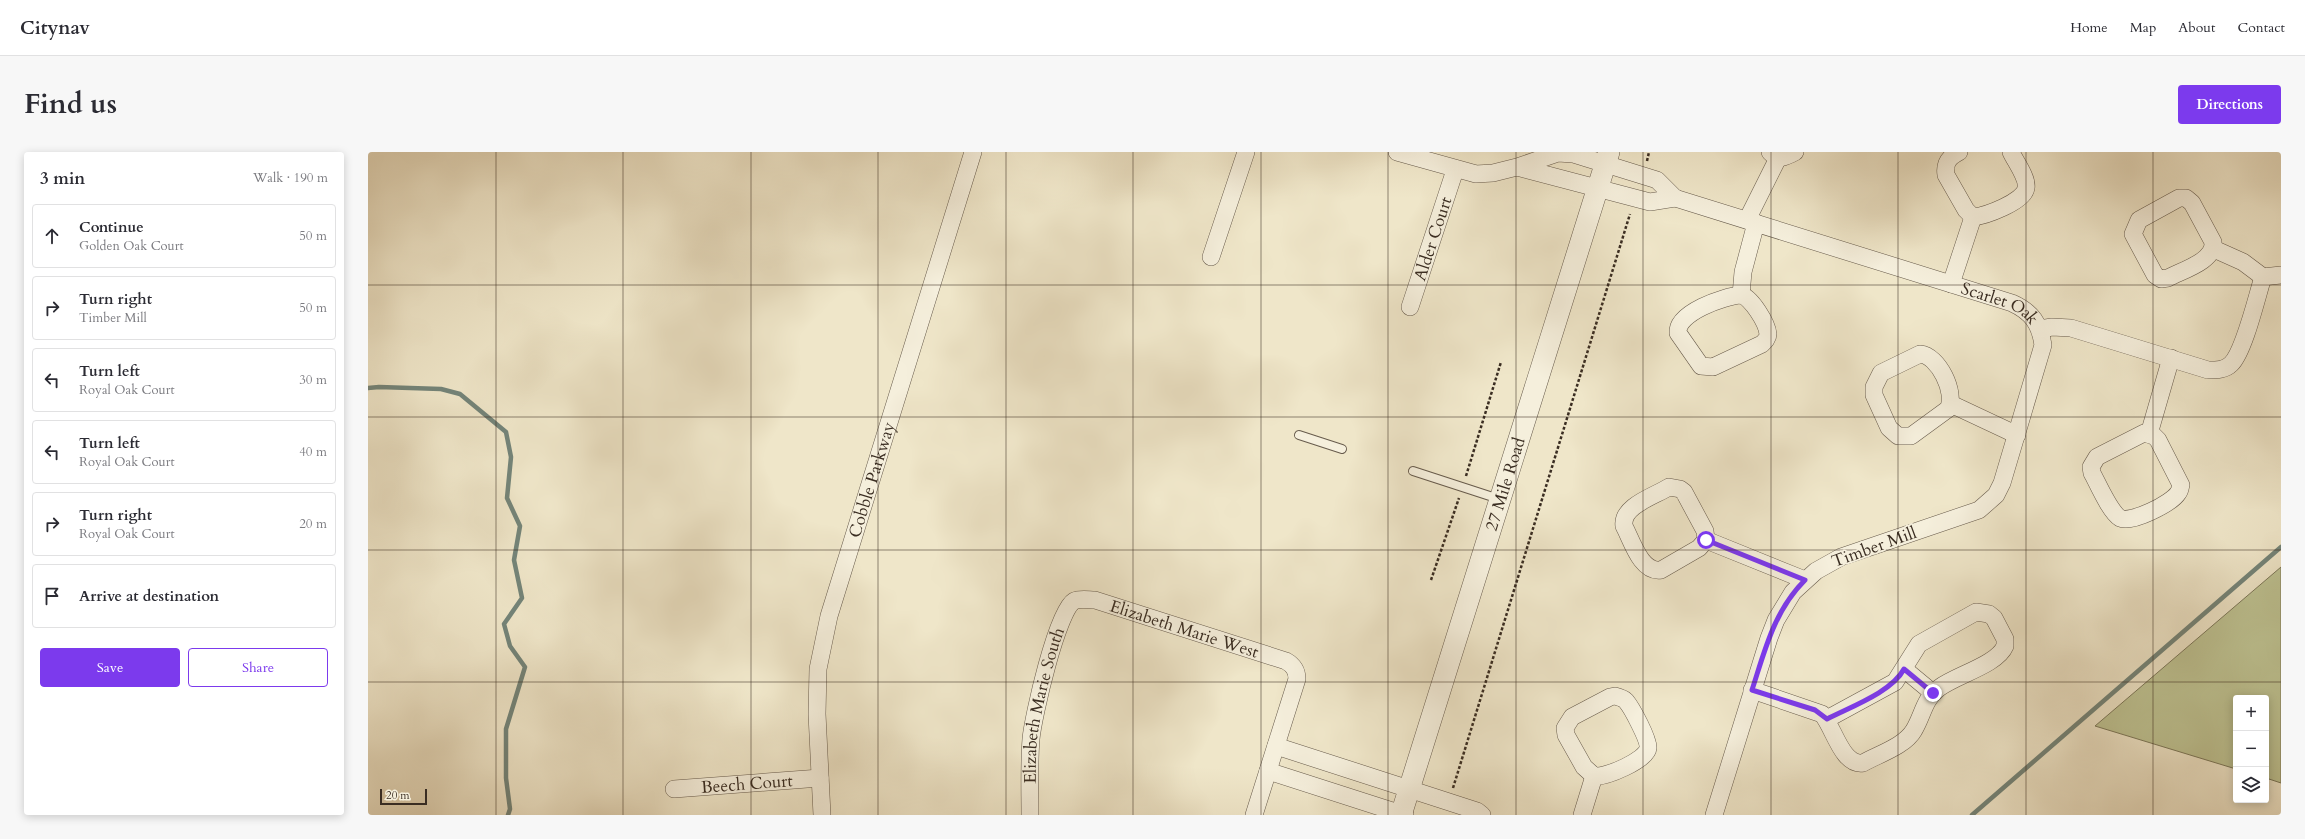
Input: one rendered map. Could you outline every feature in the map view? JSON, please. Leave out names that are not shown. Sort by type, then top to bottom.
[{"type":"street","name":"Cobble Parkway","points":[[822,815],[817,714],[818,669],[830,616],[973,152]]},
{"type":"street","points":[[1211,257],[1246,152]]},
{"type":"street","name":"Scarlet Oak","points":[[1397,152],[1455,170],[1476,174],[1517,167],[1558,153],[1607,157],[1657,180],[1675,198]]},
{"type":"street","points":[[1741,295],[1743,272],[1752,222],[1774,155],[1784,158],[1795,152]]},
{"type":"street","points":[[1959,152],[1947,161],[1945,168],[1946,174],[1966,210],[1973,217]]},
{"type":"street","points":[[1973,217],[1998,210],[2024,193],[2026,182],[2010,152]]},
{"type":"street","name":"27 Mile Road","points":[[1403,815],[1607,157]]},
{"type":"street","name":"Scarlet Oak","points":[[1517,167],[1650,202],[1675,198],[2022,307],[2036,320],[2040,329],[2057,326],[2072,328],[2208,370],[2226,368],[2232,364],[2241,349],[2263,277]]},
{"type":"street","name":"Alder Court","points":[[1410,307],[1455,170]]},
{"type":"street","points":[[2179,198],[2186,198],[2192,203],[2213,242],[2214,249],[2209,256],[2168,278],[2161,278],[2155,275],[2133,234],[2135,226],[2139,220],[2179,198]]},
{"type":"street","points":[[1951,284],[1973,217]]},
{"type":"street","points":[[2214,249],[2243,262],[2263,277],[2281,275]]},
{"type":"street","points":[[1741,295],[1751,300],[1767,329],[1768,335],[1766,340],[1762,344],[1713,367],[1701,366],[1678,332],[1677,327],[1680,321],[1701,308],[1734,296],[1741,295]]},
{"type":"street","name":"Timber Mill","points":[[1714,815],[1752,690],[1776,620],[1793,592],[1805,580],[1828,563],[1841,557],[1979,510],[1996,495],[2002,483],[2041,355],[2043,345],[2040,329]]},
{"type":"street","points":[[1926,354],[1934,360],[1952,393],[1951,404],[1948,409],[1911,436],[1898,436],[1889,428],[1874,395],[1874,387],[1881,373],[1912,357],[1926,354]]},
{"type":"street","points":[[2149,434],[2171,358]]},
{"type":"street","points":[[1951,404],[2017,435]]},
{"type":"street","points":[[2149,434],[2158,440],[2181,484],[2180,492],[2175,498],[2135,519],[2127,520],[2114,513],[2092,473],[2091,467],[2097,457],[2138,435],[2149,434]]},
{"type":"street","points":[[1669,487],[1674,487],[1684,492],[1705,531],[1706,540],[1699,548],[1661,570],[1655,571],[1645,565],[1624,526],[1623,521],[1629,510],[1669,487]]},
{"type":"street","points":[[1706,540],[1805,580]]},
{"type":"street","name":"Elizabeth Marie West","points":[[1074,601],[1084,599],[1095,600],[1286,661],[1293,665],[1297,679],[1276,746]]},
{"type":"street","name":"Elizabeth Marie South","points":[[1030,815],[1031,740],[1035,711],[1063,616],[1074,601]]},
{"type":"street","points":[[1752,690],[1815,710],[1827,719],[1847,758],[1857,764],[1863,763],[1904,741],[1914,730],[1924,705],[1933,693],[2003,652],[2005,639],[1994,618],[1989,614],[1976,612],[1928,637],[1916,648],[1900,676],[1887,687],[1827,719]]},
{"type":"street","points":[[1904,669],[1933,693]]},
{"type":"street","points":[[1610,697],[1621,698],[1626,701],[1648,741],[1648,749],[1644,756],[1607,776],[1594,776],[1584,767],[1566,735],[1565,728],[1572,716],[1610,697]]},
{"type":"street","points":[[1254,815],[1276,746],[1477,811],[1482,815]]},
{"type":"street","points":[[1268,771],[1403,815]]},
{"type":"street","points":[[1582,815],[1594,776]]},
{"type":"street","name":"Beech Court","points":[[674,789],[820,778]]},
{"type":"lane","points":[[1299,435],[1342,449]]},
{"type":"lane","points":[[1413,471],[1500,499]]},
{"type":"path","points":[[1451,793],[1633,206]]},
{"type":"path","points":[[1470,462],[1501,362]]},
{"type":"path","points":[[1431,580],[1455,510]]},
{"type":"green space","points":[[2281,567],[2281,783],[2269,779],[2269,695],[2233,695],[2233,768],[2095,726]]},
{"type":"waterway","points":[[368,388],[441,389],[460,394],[506,432],[511,457],[507,498],[520,526],[514,560],[522,598],[504,624],[510,646],[525,667],[506,729],[506,778],[510,809],[508,815]]},
{"type":"waterway","points":[[1972,815],[2281,547]]},
{"type":"route","points":[[1706,540],[1805,580],[1793,592],[1776,620],[1768,638],[1752,690],[1815,710],[1827,719],[1895,682],[1904,669],[1933,693]]}]
